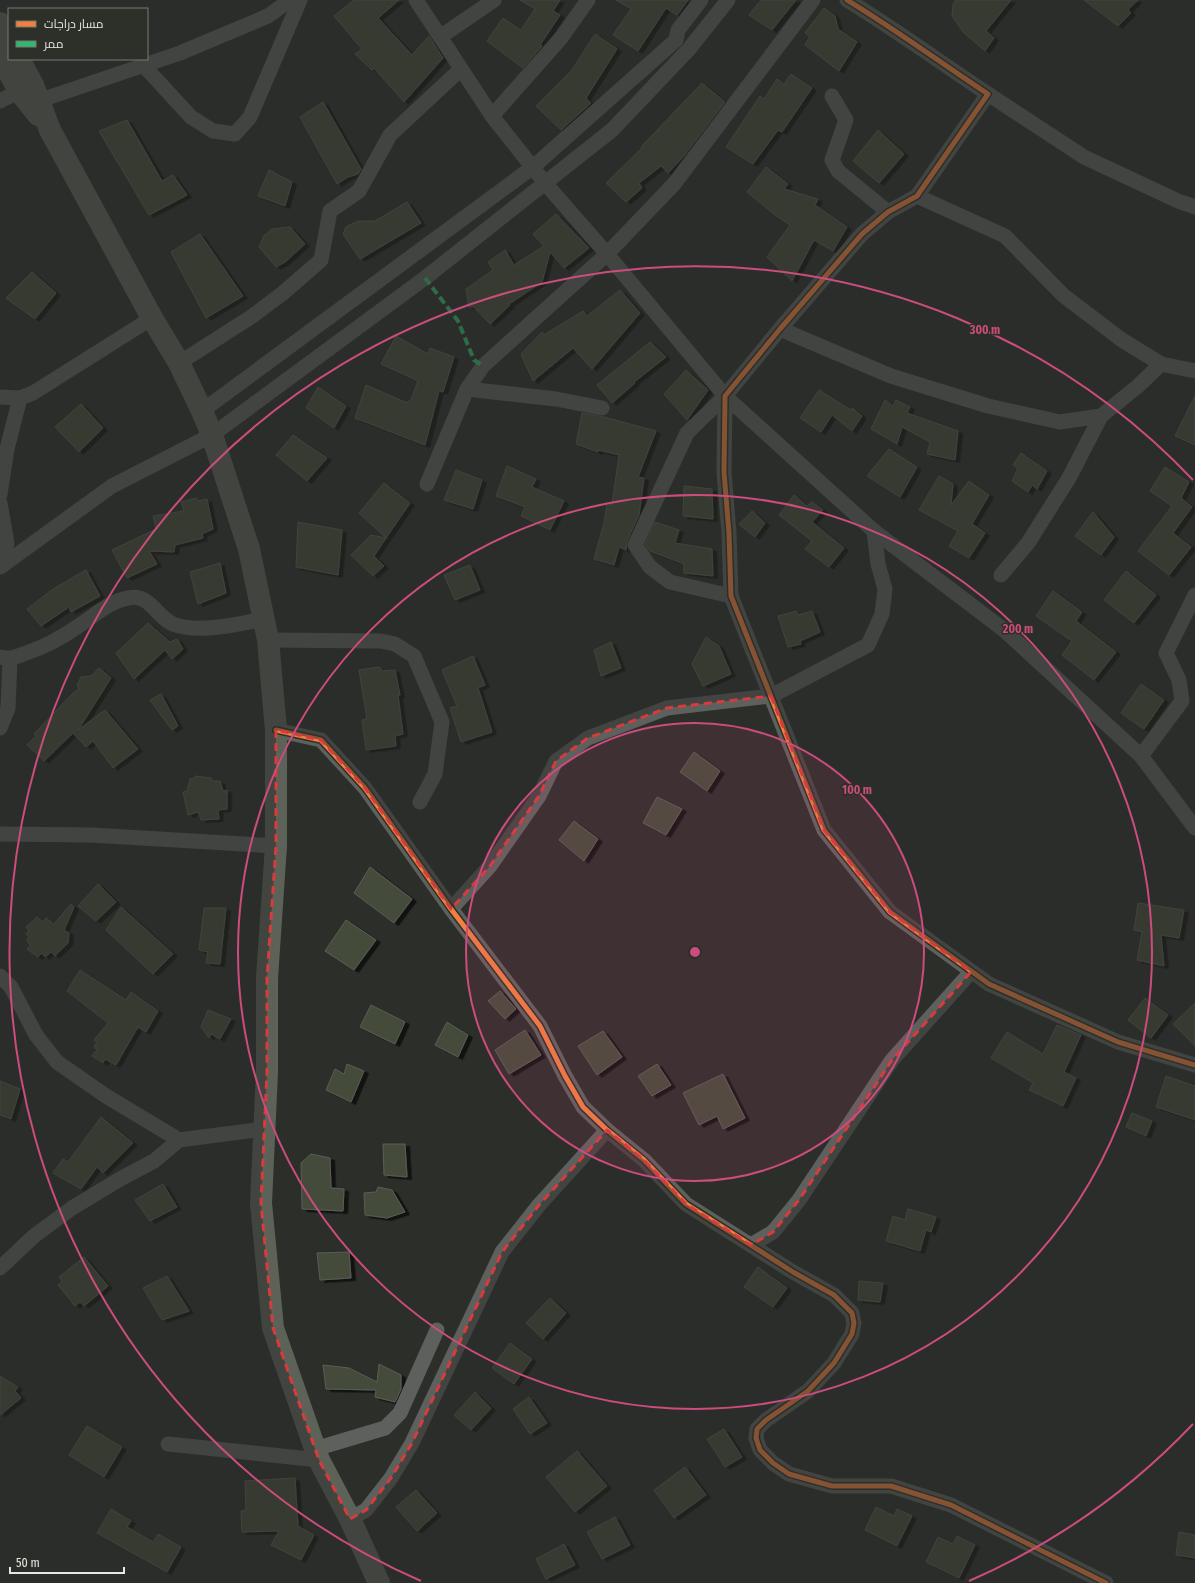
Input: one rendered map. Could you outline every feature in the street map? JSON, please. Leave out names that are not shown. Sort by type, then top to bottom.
[{"type":"main road","points":[[0,23],[8,38]]},
{"type":"main road","points":[[0,56],[22,95],[50,130],[152,318],[179,363],[212,435],[249,549],[268,640],[276,730],[276,846],[266,978],[267,1072],[262,1203],[273,1328],[317,1455],[350,1518],[379,1583]]},
{"type":"main road","points":[[19,60],[22,95]]},
{"type":"street","points":[[22,95],[144,66],[180,53],[268,16],[290,0]]},
{"type":"street","points":[[144,66],[191,117],[213,131],[235,134],[250,117],[300,0]]},
{"type":"street","points":[[416,0],[492,116],[545,183],[607,254],[726,396],[874,531],[1004,630],[1141,756],[1195,828]]},
{"type":"street","points":[[440,37],[494,0]]},
{"type":"street","points":[[492,116],[561,38],[588,0]]},
{"type":"street","points":[[202,411],[533,167],[676,40],[678,30],[701,0]]},
{"type":"street","points":[[2,566],[112,486],[212,435],[425,278],[612,130],[689,50],[728,0]]},
{"type":"street","points":[[427,484],[467,389],[483,366],[607,254],[674,184],[814,0]]},
{"type":"street","points":[[847,0],[884,22],[924,52],[1084,157],[1178,201],[1195,207]]},
{"type":"street","points":[[179,363],[251,318],[284,293],[321,260],[330,211],[359,191],[390,135],[461,69]]},
{"type":"street","points":[[731,596],[670,582],[650,567],[635,545],[687,433],[726,396],[780,329],[862,234],[888,212],[917,196],[988,94]]},
{"type":"street","points":[[832,96],[846,120],[832,160],[838,171],[888,212]]},
{"type":"street","points":[[917,196],[1005,236],[1064,296],[1122,340],[1161,364],[1195,371]]},
{"type":"street","points":[[0,397],[20,398],[33,393],[152,318]]},
{"type":"street","points":[[780,329],[891,376],[988,406],[1060,422],[1101,416]]},
{"type":"street","points":[[1001,575],[1028,543],[1069,478],[1101,416],[1138,386],[1161,364]]},
{"type":"street","points":[[467,389],[556,399],[602,408]]},
{"type":"street","points":[[726,396],[724,472],[729,533],[731,596],[824,830],[890,912],[971,972],[990,984],[1118,1042],[1195,1065]]},
{"type":"street","points":[[0,494],[4,451],[20,398]]},
{"type":"street","points":[[0,503],[7,543],[2,566]]},
{"type":"street","points":[[451,908],[490,866],[539,796],[556,761],[588,738],[667,708],[771,696],[868,646],[882,614],[885,589],[878,564],[874,531]]},
{"type":"street","points":[[1141,756],[1182,701],[1179,680],[1166,653],[1195,595]]},
{"type":"street","points":[[0,728],[8,708],[5,658],[45,646],[105,608],[128,598],[141,599],[152,604],[162,618],[174,624],[207,629],[264,619]]},
{"type":"street","points":[[268,640],[381,641],[395,644],[414,656],[442,722],[435,774],[420,802]]},
{"type":"street","points":[[276,730],[321,740],[365,788],[451,908],[540,1026],[565,1076],[583,1107],[607,1130],[644,1160],[686,1204],[792,1272],[834,1295],[852,1313],[854,1323],[852,1334],[842,1351],[824,1374],[808,1391],[766,1420],[757,1429],[756,1438],[760,1450],[773,1463],[789,1474],[832,1486],[891,1486],[951,1504],[1106,1583]]},
{"type":"street","points":[[0,834],[91,835],[276,846]]},
{"type":"street","points":[[751,1245],[773,1232],[799,1200],[892,1060],[971,972]]},
{"type":"street","points":[[0,976],[11,987],[36,1035],[57,1062],[106,1096],[179,1140]]},
{"type":"street","points":[[0,1268],[34,1236],[72,1208],[120,1179],[154,1161],[179,1140],[264,1129]]},
{"type":"street","points":[[350,1518],[366,1510],[391,1478],[412,1443],[502,1252],[539,1205],[607,1130]]},
{"type":"street","points":[[168,1444],[317,1455],[385,1428],[400,1413],[437,1330]]},
{"type":"highlighted area","points":[[771,696],[824,830],[890,912],[971,972],[892,1060],[799,1200],[773,1232],[751,1245],[686,1204],[644,1160],[607,1130],[539,1205],[502,1252],[412,1443],[391,1478],[366,1510],[350,1519],[319,1460],[273,1328],[261,1203],[267,1072],[267,978],[276,846],[276,730],[321,740],[365,788],[451,909],[490,866],[539,796],[556,761],[588,738],[667,708]]},
{"type":"building","points":[[354,0],[399,0],[378,18],[412,55],[429,36],[443,58],[404,102],[374,68],[372,70],[355,54],[362,49],[334,16]]},
{"type":"building","points":[[520,0],[560,0],[553,11],[560,15],[540,45],[542,46],[523,68],[487,41],[503,18],[521,30],[535,9]]},
{"type":"building","points":[[616,0],[688,0],[677,15],[666,8],[638,51],[613,35],[631,9]]},
{"type":"building","points":[[761,0],[796,0],[772,30],[749,15]]},
{"type":"building","points":[[956,0],[1011,0],[986,31],[994,38],[985,51],[964,33],[952,16],[953,4]]},
{"type":"building","points":[[1084,0],[1138,0],[1128,10],[1131,13],[1118,26]]},
{"type":"building","points":[[824,8],[835,16],[838,29],[857,42],[839,71],[805,45],[810,36],[805,33]]},
{"type":"building","points":[[595,34],[617,49],[586,98],[591,103],[561,130],[536,106],[572,70]]},
{"type":"building","points":[[791,74],[812,88],[782,132],[778,130],[753,164],[726,147],[760,96],[764,99],[777,79],[784,84]]},
{"type":"building","points":[[702,83],[725,102],[684,156],[668,173],[661,166],[639,183],[642,188],[626,202],[606,183],[642,148],[641,147]]},
{"type":"building","points":[[323,102],[361,169],[358,174],[348,177],[337,184],[300,117]]},
{"type":"building","points":[[127,120],[162,181],[173,175],[187,195],[149,215],[99,131]]},
{"type":"building","points":[[878,130],[904,154],[879,183],[853,161]]},
{"type":"building","points":[[766,167],[788,184],[784,189],[818,199],[815,205],[847,227],[833,251],[814,240],[792,281],[767,257],[790,225],[747,192]]},
{"type":"building","points":[[269,170],[292,182],[285,206],[258,196]]},
{"type":"building","points":[[407,202],[421,223],[360,259],[343,234],[346,227],[358,221],[375,221]]},
{"type":"building","points":[[556,214],[589,248],[564,268],[550,252],[542,282],[509,304],[510,305],[490,324],[473,306],[469,307],[466,289],[493,270],[488,262],[505,250],[514,265],[544,246],[533,234]]},
{"type":"building","points":[[290,227],[305,244],[285,262],[276,267],[259,247],[264,236],[272,229]]},
{"type":"building","points":[[200,234],[243,296],[206,318],[171,252]]},
{"type":"building","points":[[32,272],[56,293],[35,319],[6,298]]},
{"type":"building","points":[[620,290],[640,313],[592,369],[573,348],[533,381],[521,354],[542,332],[544,335],[583,311],[587,316]]},
{"type":"building","points":[[396,336],[428,354],[430,348],[454,357],[443,392],[439,391],[425,445],[355,418],[366,385],[407,403],[408,401],[410,402],[418,381],[381,364]]},
{"type":"building","points":[[650,342],[666,357],[634,382],[635,383],[612,403],[597,385]]},
{"type":"building","points":[[686,370],[708,390],[687,420],[664,394]]},
{"type":"building","points":[[318,387],[346,406],[334,428],[306,408]]},
{"type":"building","points":[[819,390],[851,410],[852,408],[862,416],[852,431],[832,415],[821,432],[800,418]]},
{"type":"building","points":[[1195,396],[1195,445],[1175,436]]},
{"type":"building","points":[[885,400],[893,406],[896,400],[910,407],[907,413],[958,431],[955,460],[927,454],[930,442],[902,427],[897,444],[871,429]]},
{"type":"building","points":[[81,404],[103,428],[79,452],[55,427]]},
{"type":"building","points":[[582,413],[604,417],[656,431],[638,477],[644,478],[639,515],[627,541],[626,550],[619,547],[614,565],[594,559],[604,523],[607,504],[612,504],[619,455],[598,450],[598,452],[576,444]]},
{"type":"building","points":[[293,435],[327,458],[307,481],[276,455]]},
{"type":"building","points":[[889,449],[917,467],[900,497],[867,476]]},
{"type":"building","points":[[1021,453],[1047,471],[1037,489],[1032,485],[1028,492],[1012,481],[1018,468],[1013,465]]},
{"type":"building","points":[[507,466],[536,479],[532,487],[564,501],[550,530],[521,516],[525,507],[496,496]]},
{"type":"building","points":[[1165,467],[1189,482],[1181,498],[1192,507],[1173,533],[1191,547],[1169,575],[1138,551],[1172,506],[1150,491]]},
{"type":"building","points":[[456,470],[482,480],[473,509],[444,500]]},
{"type":"building","points":[[939,476],[953,484],[951,505],[969,481],[989,495],[972,524],[985,533],[969,558],[949,546],[958,531],[919,510]]},
{"type":"building","points":[[384,483],[410,503],[386,538],[359,513]]},
{"type":"building","points":[[684,486],[712,489],[713,519],[683,516]]},
{"type":"building","points":[[794,495],[807,506],[812,502],[823,510],[812,522],[844,548],[829,567],[805,549],[812,541],[779,515]]},
{"type":"building","points":[[196,498],[198,501],[207,499],[213,529],[202,534],[203,538],[175,545],[174,552],[149,551],[157,564],[127,578],[112,550],[156,529],[153,516],[184,511],[181,502]]},
{"type":"building","points":[[752,511],[765,523],[755,537],[739,524]]},
{"type":"building","points":[[1093,512],[1114,537],[1101,555],[1075,536]]},
{"type":"building","points":[[298,522],[342,530],[338,575],[296,567]]},
{"type":"building","points":[[655,522],[679,530],[675,543],[712,549],[713,576],[684,573],[684,564],[650,551],[645,544]]},
{"type":"building","points":[[371,535],[386,538],[374,556],[384,566],[373,576],[351,555]]},
{"type":"building","points":[[220,563],[226,593],[198,604],[190,572]]},
{"type":"building","points":[[470,565],[480,590],[455,600],[444,575]]},
{"type":"building","points":[[86,570],[100,596],[71,612],[69,607],[41,626],[27,609],[53,589]]},
{"type":"building","points":[[1126,571],[1156,595],[1134,623],[1104,600]]},
{"type":"building","points":[[1053,591],[1082,612],[1076,621],[1116,652],[1094,680],[1062,655],[1072,641],[1036,616]]},
{"type":"building","points":[[796,611],[798,615],[812,611],[820,632],[800,641],[801,644],[788,647],[778,616]]},
{"type":"building","points":[[148,623],[170,642],[177,639],[183,649],[172,659],[165,650],[134,679],[116,653]]},
{"type":"building","points":[[706,637],[719,646],[731,674],[703,686],[692,664]]},
{"type":"building","points":[[611,642],[621,668],[601,676],[594,650]]},
{"type":"building","points":[[473,656],[485,685],[478,688],[492,732],[461,742],[450,708],[457,706],[442,670]]},
{"type":"building","points":[[379,667],[383,671],[395,670],[400,695],[398,695],[403,734],[395,736],[396,746],[366,750],[362,720],[367,719],[359,670]]},
{"type":"building","points":[[99,668],[111,678],[78,730],[105,710],[138,749],[113,768],[93,741],[86,747],[73,733],[44,761],[27,745],[36,736],[34,734],[73,693],[79,689],[77,685],[81,677],[91,676]]},
{"type":"building","points":[[1141,684],[1164,700],[1144,729],[1121,713]]},
{"type":"building","points":[[161,694],[178,726],[172,730],[150,700]]},
{"type":"building","points":[[694,752],[720,771],[707,791],[680,772]]},
{"type":"building","points":[[195,776],[211,778],[213,781],[220,781],[223,791],[227,790],[227,809],[218,810],[219,819],[201,820],[198,812],[188,815],[183,792],[187,791],[190,779],[195,778]]},
{"type":"building","points":[[657,797],[682,809],[666,835],[643,823]]},
{"type":"building","points":[[574,821],[598,839],[584,861],[559,840]]},
{"type":"building","points":[[370,867],[412,899],[394,923],[354,893]]},
{"type":"building","points":[[98,884],[116,902],[96,921],[78,906]]},
{"type":"building","points":[[1138,903],[1184,910],[1179,938],[1161,935],[1164,966],[1137,960],[1142,932],[1134,930]]},
{"type":"building","points":[[71,904],[74,907],[64,930],[69,933],[68,943],[55,956],[51,952],[45,957],[42,953],[38,957],[27,949],[30,946],[27,940],[29,937],[26,934],[29,931],[26,927],[37,917],[43,922],[46,918],[54,924]]},
{"type":"building","points":[[121,907],[173,954],[153,974],[106,930]]},
{"type":"building","points":[[204,908],[226,908],[220,964],[206,963],[208,952],[199,950]]},
{"type":"building","points":[[346,920],[376,940],[354,970],[325,951]]},
{"type":"building","points":[[80,970],[126,1000],[131,992],[158,1011],[146,1032],[138,1027],[116,1065],[105,1059],[103,1063],[92,1056],[97,1050],[94,1047],[97,1042],[94,1040],[108,1023],[67,991]]},
{"type":"building","points":[[500,991],[516,1009],[505,1019],[488,1001]]},
{"type":"building","points":[[1145,998],[1168,1015],[1151,1038],[1128,1020]]},
{"type":"building","points":[[1195,1003],[1195,1046],[1173,1024]]},
{"type":"building","points":[[371,1005],[405,1022],[395,1044],[360,1027]]},
{"type":"building","points":[[208,1010],[231,1019],[220,1039],[211,1034],[209,1038],[201,1027]]},
{"type":"building","points":[[447,1022],[468,1035],[458,1057],[435,1045]]},
{"type":"building","points":[[1057,1025],[1081,1035],[1064,1072],[1076,1078],[1063,1106],[1029,1090],[1033,1083],[991,1058],[1007,1032],[1043,1054]]},
{"type":"building","points":[[525,1030],[541,1055],[509,1074],[495,1050]]},
{"type":"building","points":[[603,1031],[622,1057],[597,1075],[578,1046]]},
{"type":"building","points":[[347,1064],[364,1071],[351,1102],[326,1090],[335,1069],[344,1074]]},
{"type":"building","points":[[657,1064],[671,1085],[652,1096],[638,1076]]},
{"type":"building","points":[[723,1074],[745,1118],[723,1129],[717,1116],[699,1125],[683,1093]]},
{"type":"building","points":[[1166,1076],[1195,1086],[1195,1120],[1156,1107]]},
{"type":"building","points":[[0,1081],[20,1089],[11,1119],[0,1115]]},
{"type":"building","points":[[1132,1113],[1152,1121],[1146,1136],[1126,1127]]},
{"type":"building","points":[[101,1117],[133,1143],[103,1173],[97,1167],[81,1189],[53,1173],[63,1159],[68,1162]]},
{"type":"building","points":[[383,1144],[405,1144],[407,1177],[384,1175]]},
{"type":"building","points":[[311,1154],[330,1158],[331,1188],[344,1189],[343,1211],[302,1209],[301,1163]]},
{"type":"building","points":[[163,1184],[177,1207],[150,1221],[135,1200]]},
{"type":"building","points":[[378,1187],[392,1190],[405,1212],[387,1218],[365,1215],[364,1193],[376,1192]]},
{"type":"building","points":[[908,1209],[936,1217],[931,1232],[926,1230],[920,1251],[886,1241],[893,1216],[905,1220]]},
{"type":"building","points":[[349,1252],[351,1278],[320,1280],[317,1253]]},
{"type":"building","points":[[84,1257],[108,1286],[84,1306],[80,1302],[75,1306],[58,1285],[62,1281],[59,1277]]},
{"type":"building","points":[[758,1267],[787,1288],[773,1307],[744,1287]]},
{"type":"building","points":[[167,1276],[189,1311],[162,1320],[143,1288]]},
{"type":"building","points":[[859,1281],[883,1283],[880,1302],[858,1300]]},
{"type":"building","points":[[550,1298],[566,1313],[543,1339],[526,1323]]},
{"type":"building","points":[[510,1343],[532,1359],[514,1384],[492,1368]]},
{"type":"building","points":[[379,1364],[401,1375],[401,1389],[395,1402],[375,1397],[376,1390],[326,1389],[323,1365],[349,1368],[377,1382]]},
{"type":"building","points":[[0,1376],[18,1387],[15,1391],[21,1398],[0,1415]]},
{"type":"building","points":[[475,1392],[491,1408],[471,1430],[454,1415]]},
{"type":"building","points":[[529,1397],[547,1423],[530,1434],[513,1409]]},
{"type":"building","points":[[87,1426],[122,1447],[104,1477],[69,1455]]},
{"type":"building","points":[[724,1429],[742,1457],[725,1467],[707,1439]]},
{"type":"building","points":[[577,1451],[607,1486],[575,1512],[546,1477]]},
{"type":"building","points":[[685,1467],[706,1495],[674,1518],[654,1490]]},
{"type":"building","points":[[295,1478],[298,1526],[314,1535],[301,1560],[271,1545],[279,1531],[242,1532],[241,1511],[246,1510],[245,1481]]},
{"type":"building","points":[[416,1490],[437,1513],[417,1531],[396,1507]]},
{"type":"building","points":[[876,1507],[894,1516],[897,1509],[912,1516],[897,1546],[865,1530]]},
{"type":"building","points":[[111,1509],[131,1521],[127,1527],[153,1542],[158,1534],[181,1547],[167,1572],[97,1533]]},
{"type":"building","points":[[615,1517],[630,1545],[602,1559],[587,1532]]},
{"type":"building","points":[[1179,1532],[1195,1535],[1195,1558],[1176,1555]]},
{"type":"building","points":[[957,1536],[975,1545],[959,1578],[926,1562],[938,1537],[953,1544]]},
{"type":"building","points":[[564,1544],[575,1565],[546,1579],[536,1559]]},
{"type":"marked path","points":[[425,278],[458,321],[474,360],[483,366]]},
{"type":"cycle path","points":[[847,0],[988,94],[917,196],[888,212],[862,234],[780,329],[725,396],[724,472],[729,533],[731,596],[824,830],[890,912],[989,984],[1118,1042],[1195,1065]]},
{"type":"cycle path","points":[[276,730],[321,740],[365,788],[451,909],[540,1026],[565,1076],[583,1107],[607,1130],[644,1160],[686,1204],[793,1272],[834,1295],[852,1313],[854,1323],[852,1334],[834,1363],[808,1391],[766,1420],[757,1429],[756,1438],[760,1450],[773,1463],[789,1474],[832,1486],[891,1486],[951,1505],[1106,1583]]}]
